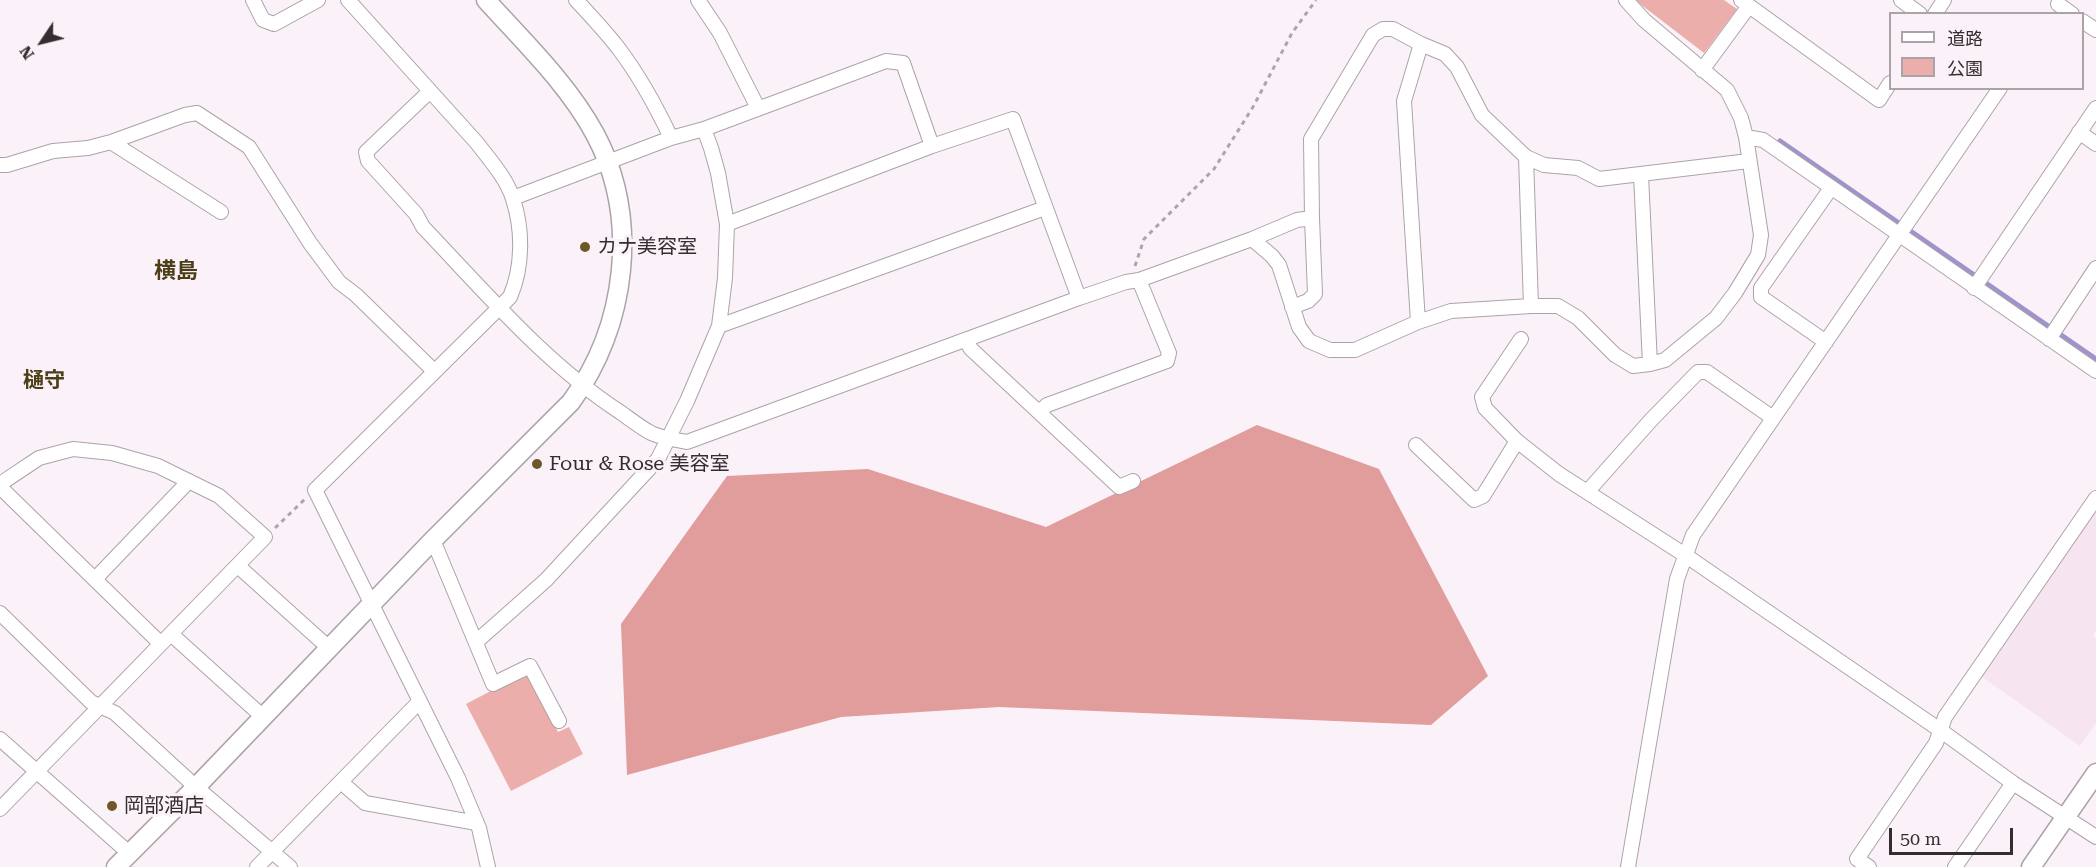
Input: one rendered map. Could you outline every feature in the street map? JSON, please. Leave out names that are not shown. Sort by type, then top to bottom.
[{"type":"street","points":[[253,0],[263,20],[274,24],[318,0]]},
{"type":"street","points":[[116,867],[433,540],[571,402],[583,386],[610,326],[620,285],[623,242],[618,198],[609,163],[595,133],[575,102],[486,0]]},
{"type":"street","points":[[576,0],[618,48],[639,77],[654,101],[671,138]]},
{"type":"street","points":[[698,0],[720,33],[758,108]]},
{"type":"street","points":[[1252,239],[1272,255],[1279,265],[1299,327],[1310,341],[1330,350],[1354,350],[1418,322],[1451,311],[1558,306],[1578,318],[1615,355],[1633,366],[1665,360],[1716,318],[1735,293],[1758,255],[1761,236],[1746,137],[1741,118],[1727,90],[1644,20],[1626,0]]},
{"type":"street","points":[[1901,0],[1917,12]]},
{"type":"street","points":[[354,2],[429,92],[495,166],[513,198],[520,241],[518,281],[510,297],[315,490],[458,778],[477,823],[488,867]]},
{"type":"street","points":[[1702,70],[1745,3],[1879,100],[1889,85]]},
{"type":"street","points":[[1292,307],[1308,302],[1315,294],[1311,139],[1373,34],[1383,29],[1393,29],[1445,54],[1457,67],[1482,115],[1526,157],[1544,165],[1578,168],[1599,179],[1749,161]]},
{"type":"street","points":[[1418,322],[1404,101],[1421,44]]},
{"type":"street","points":[[513,198],[671,138],[704,129],[886,61],[903,63],[932,146]]},
{"type":"street","points":[[1628,867],[1677,579],[1693,535],[1999,90]]},
{"type":"street","points":[[429,92],[366,152],[368,160],[416,214],[423,227],[499,307],[583,386],[652,433],[668,439],[687,441],[1079,298],[1126,282],[1139,280],[1297,220],[1312,218]]},
{"type":"street","points":[[1974,288],[2096,108]]},
{"type":"street","points":[[0,165],[53,151],[88,148],[111,142],[185,115],[197,113],[249,147],[310,243],[339,282],[356,295],[434,371]]},
{"type":"street","points":[[727,225],[932,146],[1013,119],[1079,298]]},
{"type":"street","points":[[476,642],[546,580],[658,459],[687,401],[719,326],[725,278],[727,225],[718,173],[704,129]]},
{"type":"street","points":[[2079,132],[2096,144]]},
{"type":"street","points":[[1746,137],[1763,140],[2096,371]]},
{"type":"street","points":[[111,142],[220,212]]},
{"type":"street","points":[[1526,157],[1531,306]]},
{"type":"street","points":[[1641,175],[1650,364]]},
{"type":"street","points":[[1826,342],[1761,297],[1761,288],[1831,188]]},
{"type":"street","points":[[719,326],[1045,208]]},
{"type":"street","points":[[2049,339],[2096,268]]},
{"type":"street","points":[[1039,412],[1047,405],[1167,361],[1169,353],[1139,280]]},
{"type":"street","points":[[1521,339],[1482,398],[1485,408],[1517,441],[1559,474],[1684,555],[1940,730],[2013,783],[2096,837]]},
{"type":"street","points":[[966,340],[971,349],[1119,487],[1133,481]]},
{"type":"street","points":[[1588,491],[1651,420],[1698,372],[1707,372],[1773,418]]},
{"type":"street","points":[[1416,445],[1474,500],[1483,496],[1517,441]]},
{"type":"street","points":[[0,809],[37,772],[166,639],[238,566],[265,537],[219,496],[158,466],[112,453],[73,449],[39,458],[0,485],[95,579],[166,639],[262,716]]},
{"type":"street","points":[[95,579],[189,481]]},
{"type":"street","points":[[1869,867],[1857,859],[1936,743],[1945,717],[2096,498]]},
{"type":"street","points":[[433,540],[493,684],[530,666],[559,721]]},
{"type":"street","points":[[238,566],[329,648]]},
{"type":"street","points":[[0,613],[91,702],[115,713],[196,787],[290,867]]},
{"type":"street","points":[[257,867],[419,702]]},
{"type":"street","points":[[0,739],[129,853]]},
{"type":"street","points":[[2031,867],[2096,773]]},
{"type":"street","points":[[341,782],[365,803],[477,823]]},
{"type":"street","points":[[1955,867],[2013,783]]},
{"type":"path","points":[[1139,280],[1135,267],[1144,239],[1214,169],[1253,107],[1292,33],[1316,0]]},
{"type":"path","points":[[265,537],[315,490]]},
{"type":"shaded area","points":[[1257,425],[1379,469],[1488,676],[1431,725],[999,707],[841,717],[627,775],[621,624],[727,476],[868,469],[1046,527]]},
{"type":"shaded area","points":[[2096,499],[2096,631],[2093,635],[2096,638],[2096,723],[2080,746],[1975,672]]},
{"type":"green space","points":[[1635,0],[1724,0],[1737,9],[1704,53]]},
{"type":"green space","points":[[527,672],[558,732],[569,727],[583,754],[511,791],[466,704]]},
{"type":"waterway","points":[[1780,141],[2096,359]]},
{"type":"place","name":"カナ美容室","points":[[585,247]]},
{"type":"place","name":"Four & Rose 美容室","points":[[537,464]]},
{"type":"place","name":"岡部酒店","points":[[112,806]]},
{"type":"district","name":"横島","points":[[176,272]]},
{"type":"district","name":"樋守","points":[[44,381]]}]
